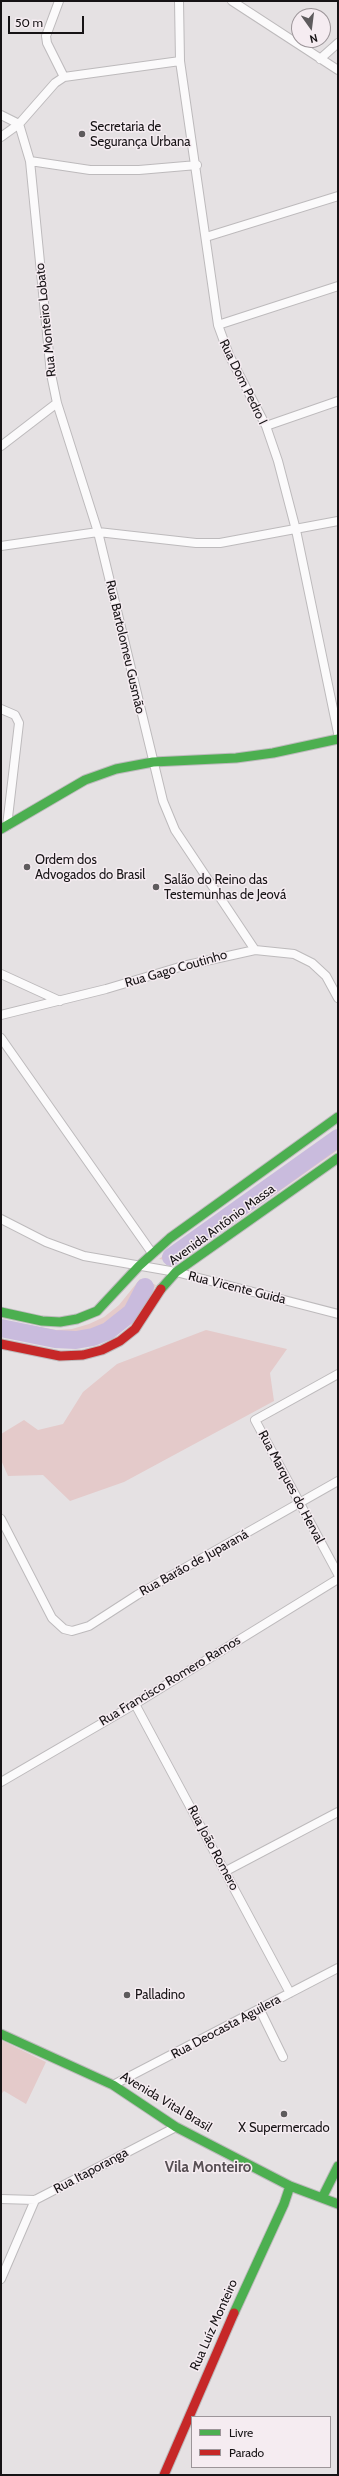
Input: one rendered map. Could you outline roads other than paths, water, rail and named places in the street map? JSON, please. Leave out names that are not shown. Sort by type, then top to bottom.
[{"type":"street","points":[[59,1],[46,36],[47,43],[64,77]]},
{"type":"street","name":"Rua Dom Pedro I","points":[[179,1],[180,61],[197,165],[218,325],[229,355],[266,426],[278,461],[296,530],[338,733]]},
{"type":"street","points":[[232,1],[338,70]]},
{"type":"street","points":[[320,59],[338,43]]},
{"type":"street","points":[[1,137],[19,124],[55,84],[64,77],[180,61]]},
{"type":"street","points":[[1,115],[19,124]]},
{"type":"street","name":"Rua Monteiro Lobato","points":[[19,124],[30,161],[46,335],[57,403],[98,532]]},
{"type":"street","points":[[30,161],[90,170],[139,170],[197,165]]},
{"type":"street","points":[[206,237],[338,196]]},
{"type":"street","points":[[218,325],[338,286]]},
{"type":"street","points":[[266,426],[338,401]]},
{"type":"street","points":[[1,446],[57,403]]},
{"type":"street","points":[[1,546],[98,532],[196,543],[220,543],[338,521]]},
{"type":"street","name":"Rua Bartolomeu Gusmão","points":[[98,532],[163,801],[175,830],[255,950]]},
{"type":"street","points":[[1,709],[15,715],[18,723],[4,828]]},
{"type":"street","points":[[4,828],[86,780],[116,769],[153,762],[236,758],[273,753],[338,739]]},
{"type":"street","name":"Rua Gago Coutinho","points":[[1,1015],[60,1001],[183,966],[255,950],[294,954],[312,963],[326,976],[338,995]]},
{"type":"street","points":[[1,974],[60,1001]]},
{"type":"street","points":[[1,1038],[152,1253]]},
{"type":"street","name":"Avenida Antônio Massa","points":[[1,1312],[42,1321],[60,1322],[78,1319],[97,1310],[108,1301],[152,1253],[338,1117]]},
{"type":"street","name":"Avenida Antônio Massa","points":[[1,1344],[60,1356],[83,1355],[102,1350],[135,1329],[166,1282],[176,1272],[338,1158]]},
{"type":"street","name":"Rua Vicente Guida","points":[[1,1220],[64,1250],[139,1266],[176,1272],[338,1314]]},
{"type":"street","name":"Rua Marques do Herval","points":[[338,1374],[255,1420],[338,1574]]},
{"type":"street","name":"Rua Barão de Juparaná","points":[[1,1519],[52,1618],[64,1629],[72,1631],[82,1630],[137,1596],[301,1504],[338,1481]]},
{"type":"street","name":"Rua Francisco Romero Ramos","points":[[1,1782],[135,1704],[338,1580]]},
{"type":"street","name":"Rua João Romero","points":[[135,1704],[226,1871],[290,1993]]},
{"type":"street","points":[[226,1871],[338,1812]]},
{"type":"street","name":"Rua Deocasta Aguilera","points":[[113,2085],[260,2010],[338,1968]]},
{"type":"street","points":[[260,2010],[283,2057]]},
{"type":"street","name":"Avenida Vital Brasil","points":[[1,2034],[113,2085],[176,2126],[290,2186],[338,2204]]},
{"type":"street","name":"Rua Itaporanga","points":[[1,2199],[35,2200],[176,2126]]},
{"type":"street","points":[[322,2198],[338,2166]]},
{"type":"street","name":"Rua Luíz Monteiro","points":[[164,2475],[247,2282],[284,2204],[290,2186]]},
{"type":"street","points":[[1,2279],[35,2200]]},
{"type":"waterway","points":[[171,1257],[338,1138]]},
{"type":"waterway","points":[[1,1328],[55,1339],[76,1340],[93,1337],[108,1331],[132,1312],[145,1287]]},
{"type":"place","name":"Secretaria de Segurança Urbana","points":[[82,134]]},
{"type":"place","name":"Ordem dos Advogados do Brasil","points":[[27,867]]},
{"type":"place","name":"Salão do Reino das Testemunhas de Jeová","points":[[156,887]]},
{"type":"place","name":"Palladino","points":[[127,1995]]},
{"type":"place","name":"X Supermercado","points":[[284,2114]]},
{"type":"district","name":"Vila Monteiro","points":[[208,2168]]}]
